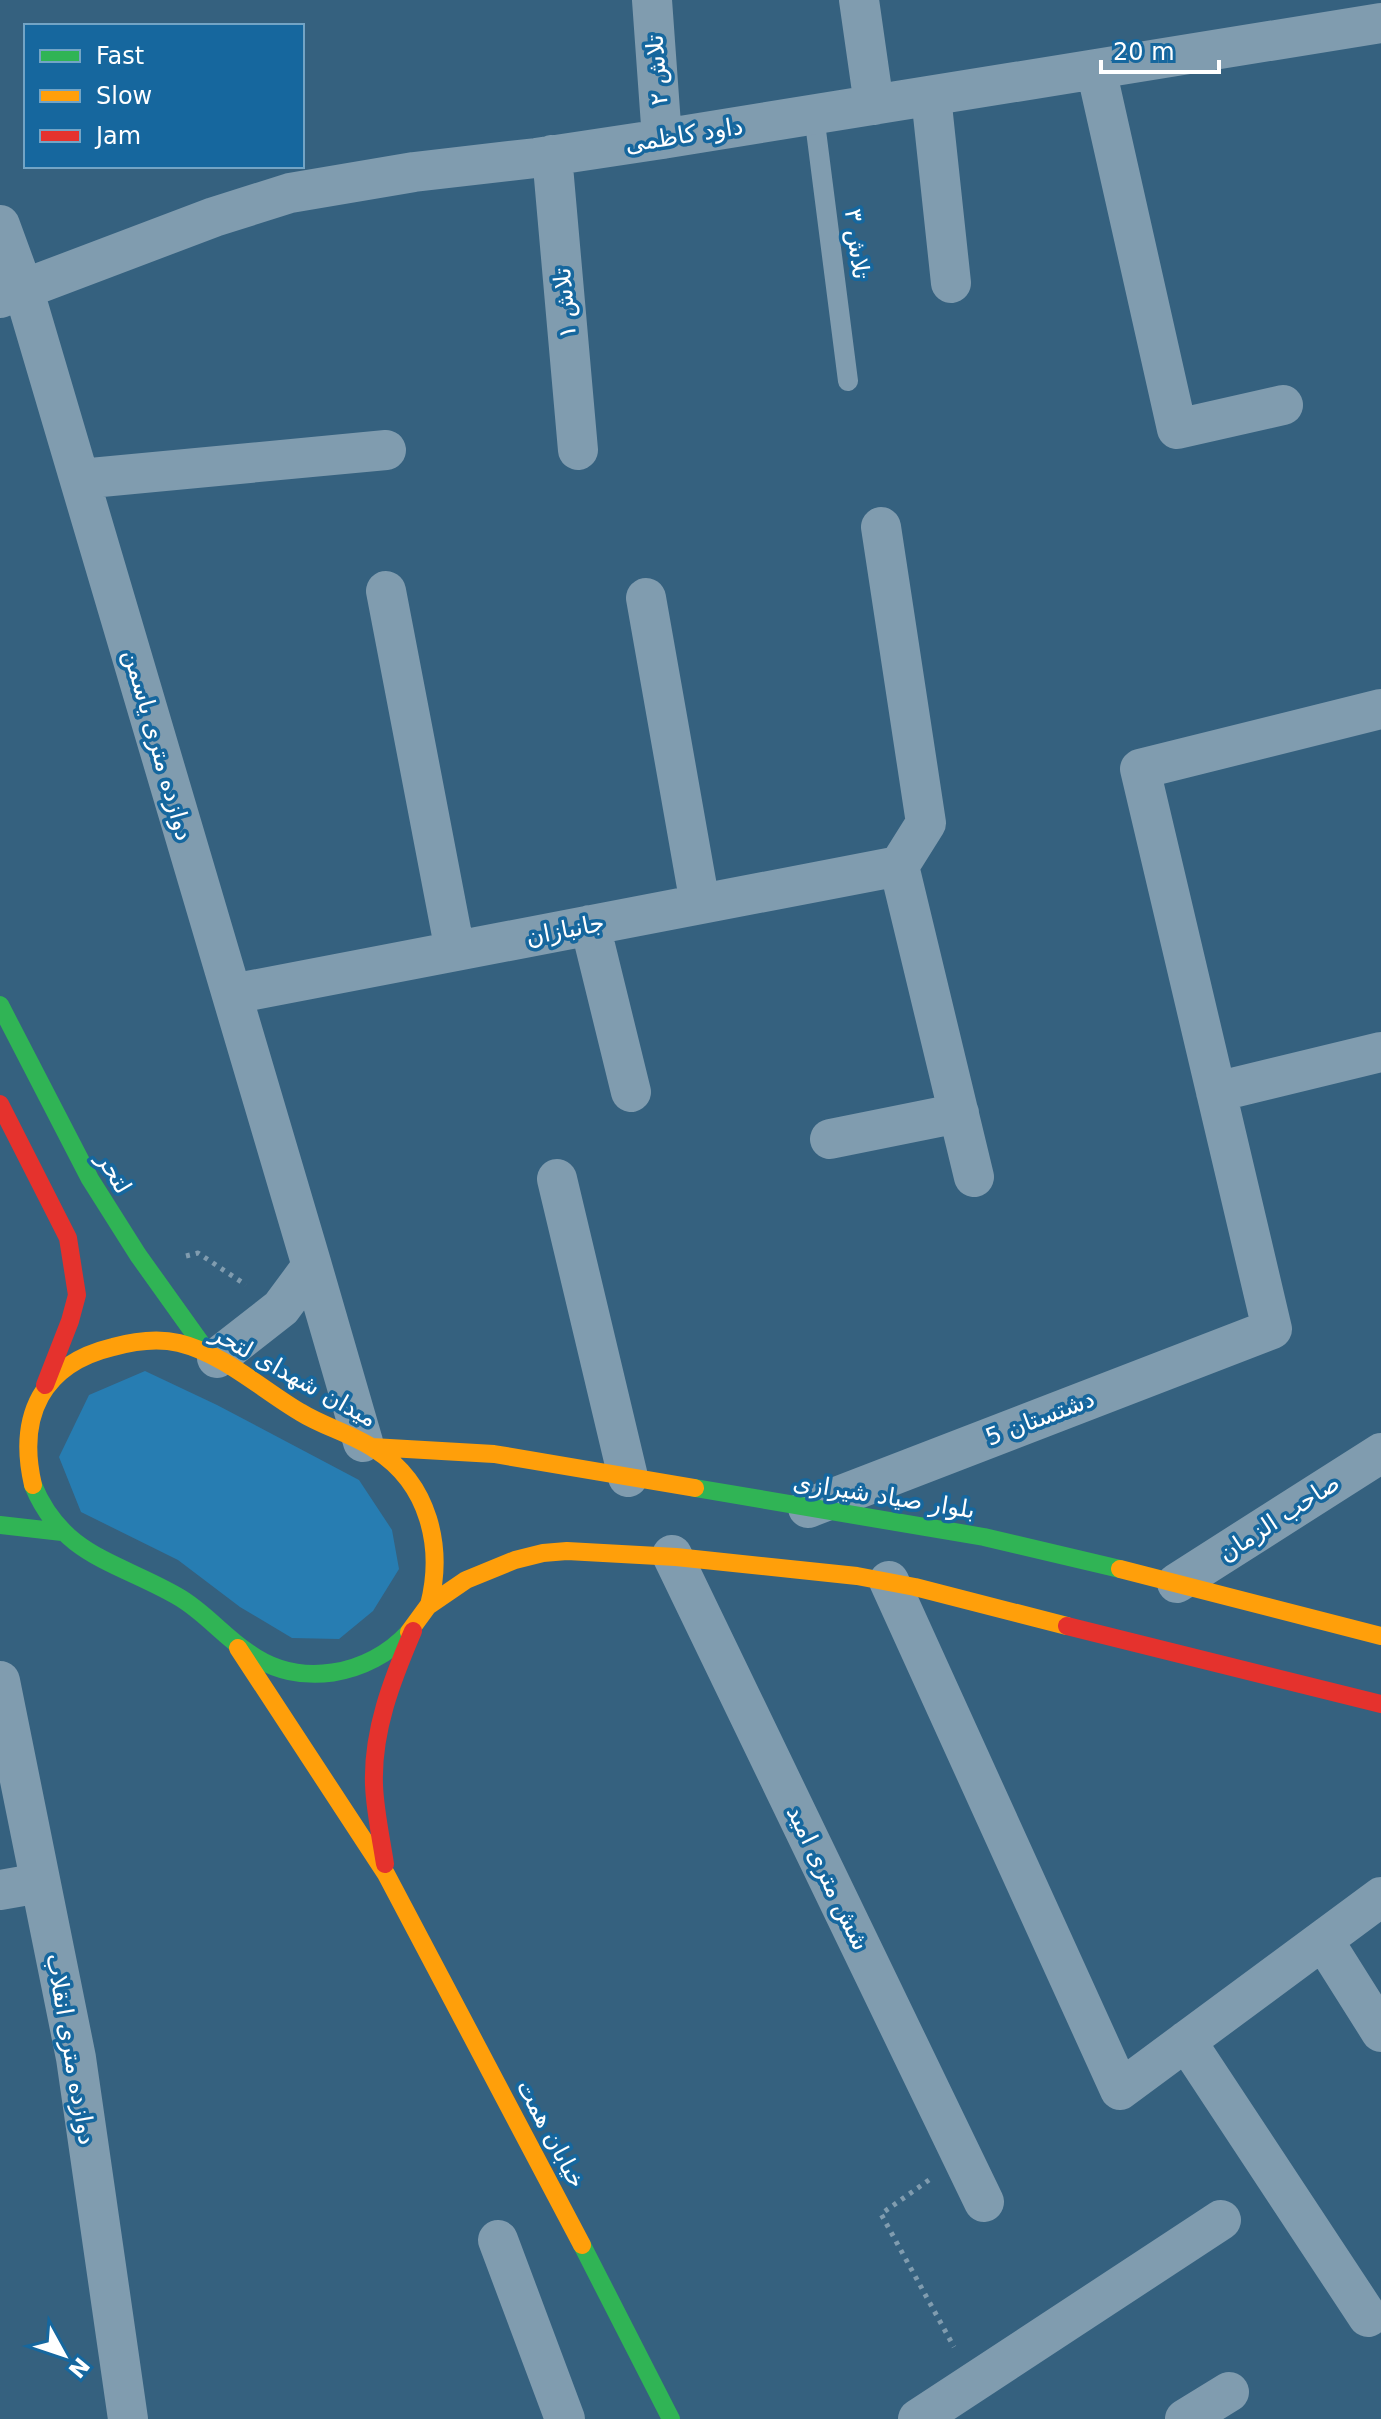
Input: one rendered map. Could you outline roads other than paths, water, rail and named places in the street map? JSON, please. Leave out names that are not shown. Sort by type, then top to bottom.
[{"type":"main road","name":"لتحر","points":[[0,1005],[74,1152],[111,1214],[171,1304],[213,1356]]},
{"type":"main road","points":[[0,1104],[68,1238],[77,1295],[41,1393],[16,1415]]},
{"type":"main road","name":"میدان شهدای لتحر","points":[[150,1339],[178,1341],[213,1356],[326,1427],[367,1445],[401,1472],[427,1508],[437,1557],[429,1605],[393,1647],[363,1667],[331,1674],[275,1668],[236,1646],[207,1616],[189,1603],[83,1550],[62,1532],[36,1494],[29,1474],[27,1439],[41,1393],[68,1366],[91,1353],[150,1339]]},
{"type":"main road","name":"بلوار صیاد شیرازی","points":[[367,1445],[494,1454],[984,1537],[1381,1636]]},
{"type":"main road","points":[[0,1525],[62,1532]]},
{"type":"main road","points":[[429,1605],[492,1568],[545,1552],[672,1555],[889,1581],[1381,1704]]},
{"type":"main road","points":[[386,1874],[374,1783],[376,1746],[397,1667],[416,1623]]},
{"type":"main road","name":"خیابان همت","points":[[236,1646],[386,1874],[562,2205],[671,2419]]},
{"type":"street","name":"تلاش ۲","points":[[652,0],[662,139]]},
{"type":"street","points":[[859,0],[874,105]]},
{"type":"street","name":"داود کاظمی","points":[[12,293],[214,217],[288,180],[414,172],[552,155],[1096,69],[1378,34]]},
{"type":"street","points":[[1096,69],[1177,429],[1283,405]]},
{"type":"street","points":[[931,96],[951,283]]},
{"type":"street","name":"تلاش ۱","points":[[552,155],[578,450]]},
{"type":"street","name":"دوازده متری یاسمن","points":[[0,225],[12,293],[80,479],[367,1445]]},
{"type":"street","points":[[80,479],[386,450]]},
{"type":"street","points":[[881,527],[926,823],[899,866],[974,1177]]},
{"type":"street","points":[[386,591],[455,951]]},
{"type":"street","points":[[646,598],[700,904]]},
{"type":"street","points":[[1381,709],[1140,769],[1216,1092],[1381,1052]]},
{"type":"street","name":"جانبازان","points":[[232,994],[899,866]]},
{"type":"street","points":[[590,925],[631,1092]]},
{"type":"street","name":"دشتستان 5","points":[[808,1508],[1272,1329],[1216,1092]]},
{"type":"street","points":[[830,1139],[959,1113]]},
{"type":"street","points":[[557,1179],[628,1477]]},
{"type":"street","points":[[213,1356],[281,1308],[312,1266]]},
{"type":"street","name":"صاحب الزمان","points":[[1177,1583],[1381,1453]]},
{"type":"street","name":"شش متری امید","points":[[672,1555],[984,2202]]},
{"type":"street","points":[[889,1581],[1120,2090],[1381,1897]]},
{"type":"street","name":"دوازده متری انقلاب","points":[[0,1681],[76,2058],[128,2419]]},
{"type":"street","points":[[0,1890],[40,1883]]},
{"type":"street","points":[[1323,1940],[1381,2032]]},
{"type":"street","points":[[1186,2041],[1368,2317]]},
{"type":"street","points":[[918,2419],[1221,2220]]},
{"type":"street","points":[[498,2240],[565,2419]]},
{"type":"street","points":[[1185,2419],[1229,2392]]},
{"type":"lane","name":"تلاش ۳","points":[[814,115],[848,381]]}]
